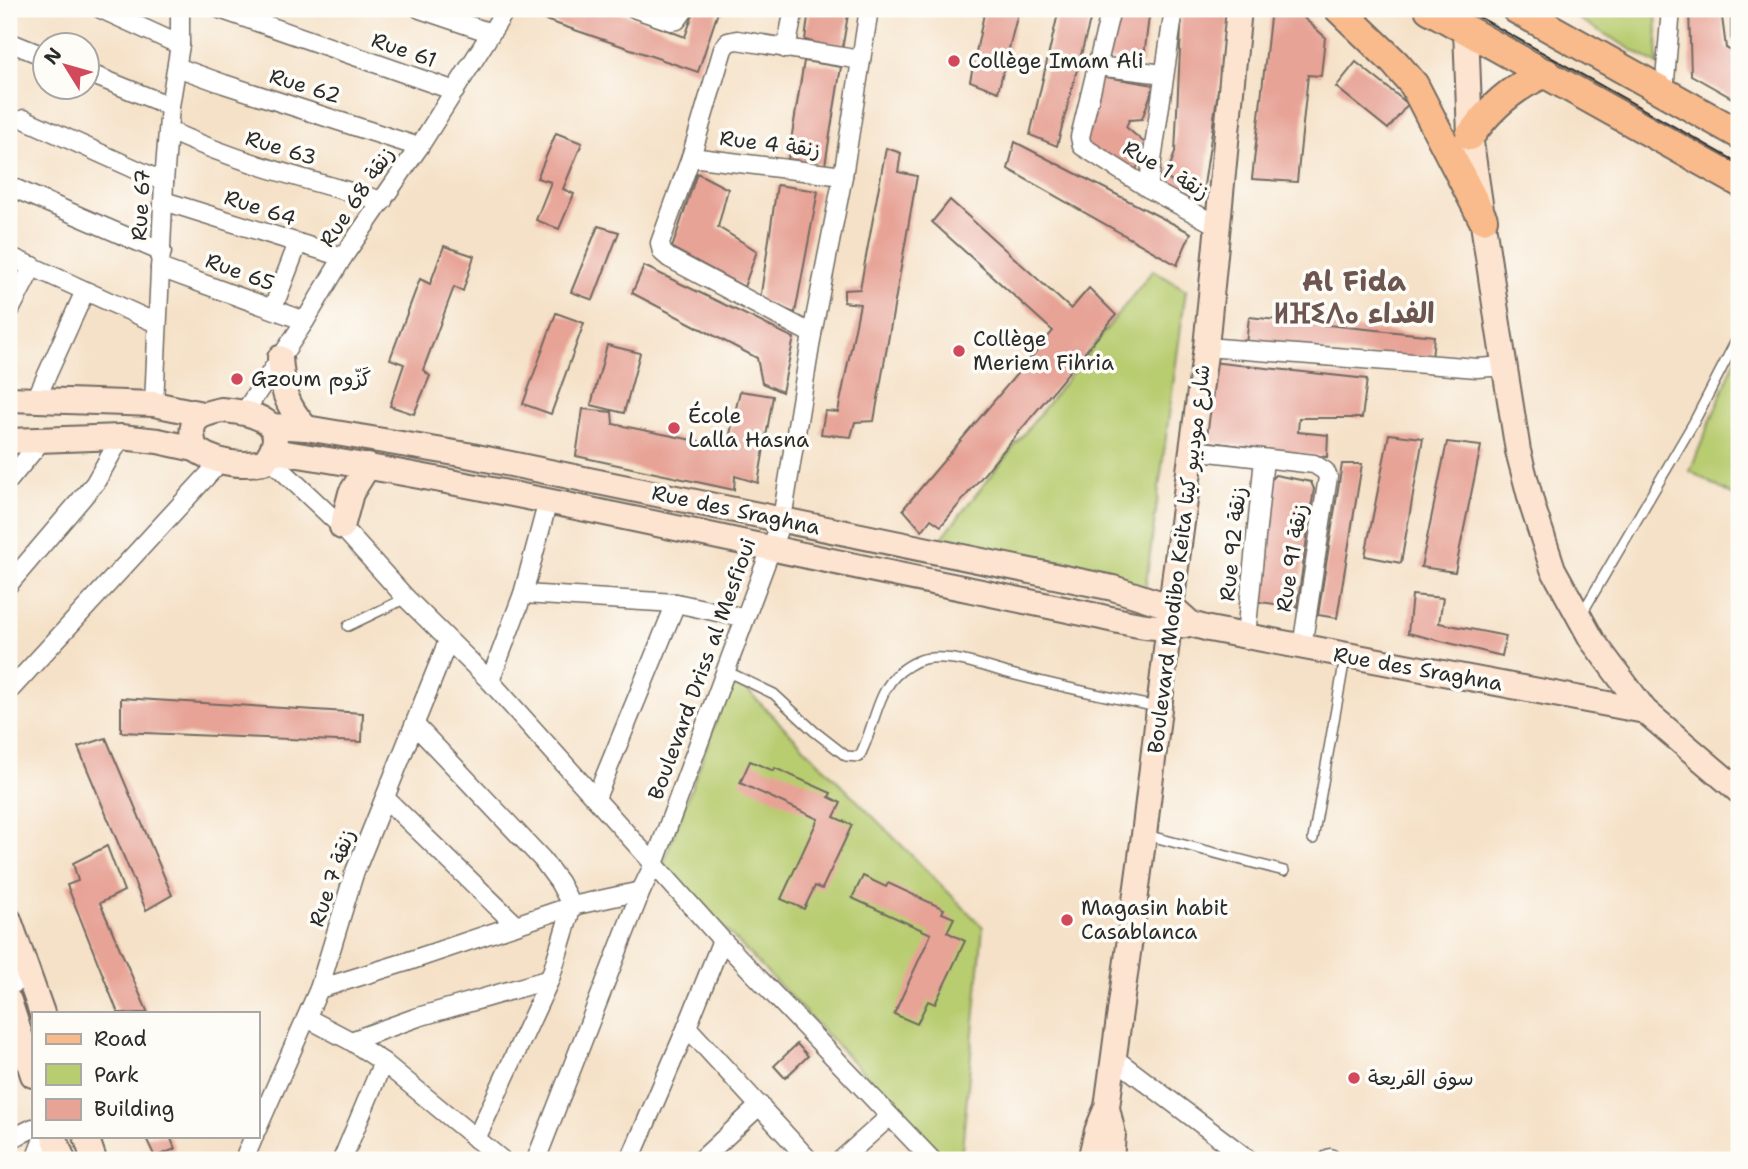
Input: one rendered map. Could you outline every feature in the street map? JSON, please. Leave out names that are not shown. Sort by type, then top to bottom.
[{"type":"main road","points":[[1339,9],[1414,85],[1483,219]]},
{"type":"main road","points":[[1429,9],[1739,182]]},
{"type":"main road","points":[[1516,9],[1739,134]]},
{"type":"main road","points":[[1470,136],[1481,120],[1511,92],[1528,80],[1546,73]]},
{"type":"street","points":[[101,9],[180,45]]},
{"type":"street","name":"Rue 67","points":[[154,404],[164,182],[170,106],[180,45],[180,9]]},
{"type":"street","name":"Rue 61","points":[[220,9],[456,91]]},
{"type":"street","points":[[420,9],[491,33]]},
{"type":"street","name":"Rue 68 زنقة","points":[[245,411],[343,257],[456,91],[506,9]]},
{"type":"street","points":[[636,9],[671,21],[677,20],[685,9]]},
{"type":"street","points":[[786,49],[794,9]]},
{"type":"street","name":"Boulevard Driss al Mesfioui","points":[[537,1160],[641,891],[654,864],[782,519],[812,334],[843,176],[869,9]]},
{"type":"street","points":[[1111,9],[1097,66],[1164,74]]},
{"type":"street","points":[[1148,188],[1174,9]]},
{"type":"street","name":"Boulevard Modibo Keita شارع موديبو كيتا","points":[[1090,1160],[1097,1131],[1107,1107],[1159,708],[1177,620],[1192,450],[1206,347],[1239,9]]},
{"type":"street","points":[[1664,92],[1671,9]]},
{"type":"street","points":[[1466,29],[1470,136],[1518,451],[1553,569],[1592,640],[1645,711],[1739,791]]},
{"type":"street","points":[[812,334],[669,258],[662,251],[660,243],[691,157],[723,49],[728,42],[737,40],[861,60]]},
{"type":"street","points":[[9,42],[32,51]]},
{"type":"street","name":"Rue 62","points":[[177,66],[223,84],[419,147]]},
{"type":"street","name":"Rue 1 زنقة","points":[[1097,66],[1080,137],[1082,146],[1148,188],[1218,226]]},
{"type":"street","points":[[102,79],[170,106]]},
{"type":"street","points":[[24,119],[164,182]]},
{"type":"street","name":"Rue 63","points":[[169,131],[216,152],[255,165],[383,201]]},
{"type":"street","name":"Rue 4 زنقة","points":[[691,157],[843,176]]},
{"type":"street","name":"Rue 65","points":[[9,186],[161,260],[304,321]]},
{"type":"street","name":"Rue 64","points":[[164,201],[343,257]]},
{"type":"street","points":[[273,308],[298,243]]},
{"type":"street","points":[[9,256],[156,323]]},
{"type":"street","points":[[9,312],[33,266]]},
{"type":"street","points":[[36,399],[85,290]]},
{"type":"street","points":[[1206,347],[1477,368],[1505,366]]},
{"type":"street","points":[[281,358],[285,397],[289,407],[306,428]]},
{"type":"street","points":[[9,398],[154,404],[202,414],[221,410],[245,411],[257,415],[271,426],[276,441],[264,462],[249,465],[220,461],[195,449],[121,437],[9,441]]},
{"type":"street","points":[[195,449],[192,430],[194,422],[202,414]]},
{"type":"street","name":"Rue des Sraghna","points":[[271,426],[306,428],[467,455],[1113,588],[1177,620]]},
{"type":"street","points":[[9,584],[94,483],[121,437]]},
{"type":"street","points":[[9,480],[42,440]]},
{"type":"street","points":[[1192,450],[1264,458]]},
{"type":"street","points":[[270,454],[342,527],[406,598],[490,681],[722,940],[932,1160]]},
{"type":"street","name":"Rue des Sraghna","points":[[270,454],[368,466],[770,550],[1177,620],[1345,656],[1645,711]]},
{"type":"street","name":"Rue 91 زنقة","points":[[1264,458],[1314,464],[1325,471],[1328,477],[1302,647]]},
{"type":"street","name":"Rue 92 زنقة","points":[[1246,635],[1264,458]]},
{"type":"street","points":[[9,691],[220,461]]},
{"type":"street","points":[[342,527],[351,494],[368,466]]},
{"type":"street","points":[[490,681],[523,594],[548,502]]},
{"type":"street","points":[[523,594],[676,603],[745,618]]},
{"type":"street","points":[[596,797],[676,603]]},
{"type":"street","name":"Rue 7 زنقة","points":[[259,1125],[319,989],[354,874],[448,641]]},
{"type":"street","points":[[415,725],[542,859],[572,906],[550,979],[476,1139]]},
{"type":"street","points":[[385,798],[516,925]]},
{"type":"street","points":[[319,989],[572,906],[641,891]]},
{"type":"street","points":[[9,920],[19,981],[41,1012]]},
{"type":"street","points":[[630,1160],[722,940]]},
{"type":"street","points":[[351,1041],[428,1014],[550,979]]},
{"type":"street","points":[[9,1001],[32,1072]]},
{"type":"street","points":[[307,1018],[351,1041],[383,1062],[502,1160]]},
{"type":"street","points":[[687,1027],[809,1160]]},
{"type":"street","points":[[1114,1058],[1249,1160]]},
{"type":"street","points":[[347,1158],[383,1062]]},
{"type":"street","points":[[701,1160],[760,1105]]},
{"type":"street","name":"Boulevard Modibo Keita شارع موديبو كيتا","points":[[1107,1107],[1113,1134],[1111,1160]]},
{"type":"street","points":[[841,1160],[889,1117]]},
{"type":"street","points":[[9,1140],[32,1129]]},
{"type":"street","points":[[35,1160],[43,1138]]},
{"type":"street","points":[[55,1138],[63,1160]]},
{"type":"street","points":[[87,1138],[94,1160]]},
{"type":"street","points":[[244,1160],[253,1138]]},
{"type":"lane","points":[[1736,9],[1736,37],[1739,42]]},
{"type":"lane","points":[[1580,617],[1694,422],[1739,335]]},
{"type":"lane","points":[[348,626],[406,598]]},
{"type":"lane","points":[[1312,839],[1345,656]]},
{"type":"lane","points":[[726,671],[774,694],[814,731],[846,757],[852,758],[859,757],[869,738],[891,682],[901,671],[927,658],[950,658],[1159,708]]},
{"type":"lane","points":[[1144,835],[1284,872]]},
{"type":"green space","points":[[1562,9],[1656,9],[1658,65]]},
{"type":"green space","points":[[1153,270],[1186,290],[1145,591],[937,544]]},
{"type":"green space","points":[[1739,351],[1739,499],[1690,471]]},
{"type":"green space","points":[[733,676],[983,927],[961,1160],[947,1160],[663,864]]},
{"type":"building","points":[[523,9],[612,9],[685,37],[695,9],[719,9],[698,72],[522,12]]},
{"type":"building","points":[[809,9],[849,9],[842,50],[805,40]]},
{"type":"building","points":[[985,9],[1019,9],[998,92],[970,81]]},
{"type":"building","points":[[1059,9],[1093,9],[1057,146],[1030,135]]},
{"type":"building","points":[[1116,9],[1150,9],[1143,64],[1107,59]]},
{"type":"building","points":[[1182,9],[1230,9],[1202,199],[1166,178],[1175,152]]},
{"type":"building","points":[[1271,9],[1294,9],[1325,37],[1321,76],[1308,75],[1297,182],[1252,179]]},
{"type":"building","points":[[1689,9],[1721,9],[1726,48],[1739,55],[1739,102],[1691,75]]},
{"type":"building","points":[[804,61],[841,67],[825,165],[788,159]]},
{"type":"building","points":[[1356,62],[1408,104],[1388,129],[1336,87]]},
{"type":"building","points":[[1101,76],[1154,85],[1142,119],[1129,120],[1126,127],[1147,145],[1135,172],[1082,145]]},
{"type":"building","points":[[556,133],[582,143],[563,189],[574,194],[559,229],[536,220],[551,182],[537,178]]},
{"type":"building","points":[[1015,142],[1191,233],[1177,265],[1008,169]]},
{"type":"building","points":[[886,148],[901,153],[898,172],[917,176],[874,421],[855,422],[851,437],[821,434],[825,411],[838,412],[860,304],[844,302],[844,290],[860,289]]},
{"type":"building","points":[[697,173],[728,189],[718,227],[757,251],[744,287],[672,248]]},
{"type":"building","points":[[777,185],[818,191],[795,313],[760,300]]},
{"type":"building","points":[[950,200],[1071,309],[1089,288],[1116,315],[941,526],[931,519],[922,531],[903,509],[1053,331],[932,222]]},
{"type":"building","points":[[598,226],[619,232],[593,300],[571,292]]},
{"type":"building","points":[[444,246],[474,256],[463,291],[454,287],[423,370],[430,376],[414,414],[390,406],[404,364],[390,359],[420,279],[430,284]]},
{"type":"building","points":[[644,266],[794,338],[782,392],[762,383],[757,358],[632,293]]},
{"type":"building","points":[[556,313],[584,323],[551,414],[523,404]]},
{"type":"building","points":[[1249,317],[1434,336],[1432,360],[1246,344]]},
{"type":"building","points":[[607,345],[640,353],[624,413],[591,405]]},
{"type":"building","points":[[1211,362],[1367,379],[1362,418],[1299,418],[1298,432],[1328,435],[1327,457],[1202,441]]},
{"type":"building","points":[[740,391],[773,396],[758,483],[735,476],[734,490],[576,456],[583,409],[612,412],[613,424],[727,447]]},
{"type":"building","points":[[1389,434],[1423,438],[1401,563],[1365,556]]},
{"type":"building","points":[[1447,442],[1481,446],[1455,572],[1421,567]]},
{"type":"building","points":[[1342,464],[1362,464],[1337,618],[1318,615]]},
{"type":"building","points":[[1275,475],[1311,482],[1314,489],[1297,607],[1253,601],[1269,482]]},
{"type":"building","points":[[1412,595],[1443,598],[1439,623],[1506,636],[1502,656],[1408,633]]},
{"type":"building","points":[[121,698],[363,713],[362,742],[121,732]]},
{"type":"building","points":[[106,738],[172,895],[146,910],[78,747]]},
{"type":"building","points":[[750,761],[774,771],[775,768],[831,793],[829,797],[841,803],[834,817],[852,825],[822,889],[815,886],[804,909],[781,899],[818,819],[740,783]]},
{"type":"building","points":[[107,846],[124,891],[100,903],[148,1012],[118,1012],[67,885],[78,881],[73,863]]},
{"type":"building","points":[[863,876],[886,887],[888,883],[944,909],[942,913],[954,918],[947,932],[965,941],[935,1004],[928,1001],[917,1024],[894,1014],[931,934],[852,898]]},
{"type":"building","points":[[797,1044],[808,1056],[785,1078],[774,1066]]},
{"type":"building","points":[[146,1138],[171,1138],[175,1149],[155,1157]]},
{"type":"tram line","points":[[1465,9],[1739,163]]},
{"type":"place","name":"Collège Imam Ali","points":[[954,61]]},
{"type":"place","name":"Collège Meriem Fihria","points":[[959,351]]},
{"type":"place","name":"Gzoum كَزّوم","points":[[237,379]]},
{"type":"place","name":"École Lalla Hasna","points":[[674,428]]},
{"type":"place","name":"Magasin habit Casablanca","points":[[1067,920]]},
{"type":"place","name":"سوق القريعة","points":[[1354,1078]]},
{"type":"district","name":"Al Fida ⵍⴼⵉⴷⴰ الفداء","points":[[1354,297]]}]
